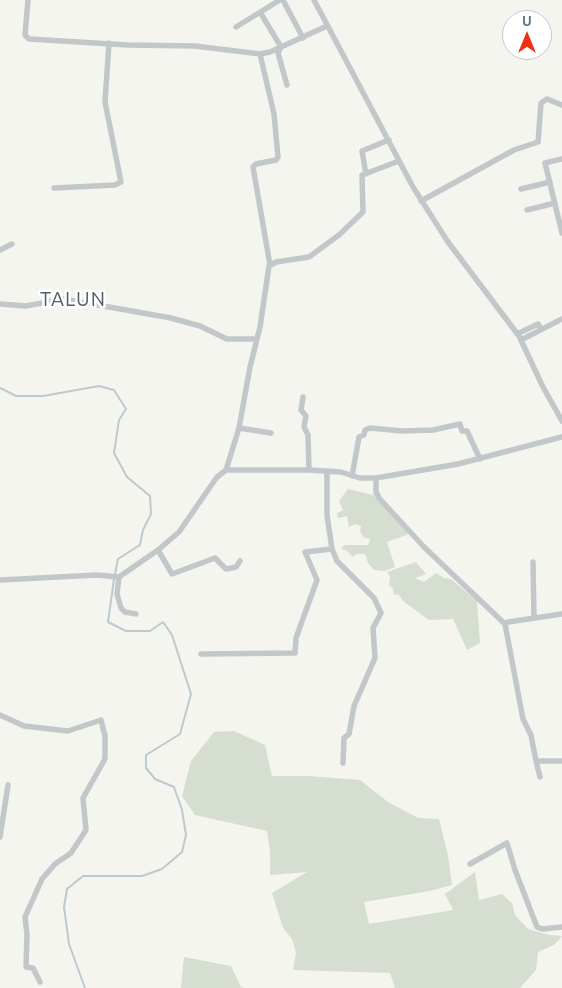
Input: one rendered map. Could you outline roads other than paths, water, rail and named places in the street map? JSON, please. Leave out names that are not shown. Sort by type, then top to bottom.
[{"type":"street","points":[[28,0],[25,35],[27,38],[109,44],[196,46],[260,54],[303,38],[327,26]]},
{"type":"street","points":[[236,27],[282,0],[303,38]]},
{"type":"street","points":[[314,0],[421,201],[448,242],[519,337],[543,388],[562,421]]},
{"type":"street","points":[[260,12],[281,47]]},
{"type":"street","points":[[54,188],[115,185],[121,182],[105,102],[109,44]]},
{"type":"street","points":[[281,47],[278,53],[288,85]]},
{"type":"street","points":[[0,580],[97,575],[118,577],[158,550],[184,526],[214,482],[226,470],[238,428],[270,265],[253,167],[256,164],[276,160],[278,157],[274,114],[260,54]]},
{"type":"street","points":[[421,201],[514,150],[538,142],[544,100],[562,104]]},
{"type":"street","points":[[366,174],[362,151],[389,140]]},
{"type":"street","points":[[562,159],[545,163],[555,203],[560,213],[562,233]]},
{"type":"street","points":[[270,265],[276,262],[309,257],[360,217],[365,207],[362,175],[399,161]]},
{"type":"street","points":[[521,189],[550,182]]},
{"type":"street","points":[[527,210],[555,203]]},
{"type":"street","points":[[0,250],[12,244]]},
{"type":"street","points":[[0,304],[26,306],[64,300],[141,315],[171,318],[200,326],[227,339],[257,338]]},
{"type":"street","points":[[519,337],[538,324],[541,329],[562,319]]},
{"type":"street","points":[[303,397],[301,410],[306,416],[304,427],[308,435],[308,470]]},
{"type":"street","points":[[352,476],[359,437],[364,435],[365,430],[370,428],[402,431],[432,430],[460,424],[462,431],[467,431],[480,459]]},
{"type":"street","points":[[238,428],[271,433]]},
{"type":"street","points":[[226,470],[327,471],[376,478],[480,459],[562,437]]},
{"type":"street","points":[[327,471],[327,515],[332,549],[337,561],[374,598],[381,613],[373,628],[374,661],[354,706],[349,734],[344,738],[343,763]]},
{"type":"street","points":[[376,478],[376,491],[379,498],[424,547],[505,624],[516,672],[521,709],[531,735],[540,777]]},
{"type":"street","points":[[201,654],[295,653],[296,638],[317,580],[305,552],[332,549]]},
{"type":"street","points":[[158,550],[172,574],[215,558],[226,569],[236,567],[240,561]]},
{"type":"street","points":[[534,562],[534,618]]},
{"type":"street","points":[[118,577],[117,594],[120,608],[125,612],[136,614]]},
{"type":"street","points":[[505,624],[562,614]]},
{"type":"street","points":[[0,715],[24,726],[68,732],[100,720],[105,736],[105,759],[83,798],[86,830],[71,853],[55,864],[42,879],[25,917],[26,967],[33,968],[40,982]]},
{"type":"street","points":[[536,761],[562,760]]},
{"type":"street","points":[[0,837],[8,786]]},
{"type":"street","points":[[470,864],[507,843],[515,870],[537,927],[542,930],[562,927]]},
{"type":"waterway","points":[[0,388],[16,396],[43,396],[99,386],[114,390],[126,409],[119,420],[114,453],[127,477],[150,496],[151,514],[143,530],[140,545],[118,559],[115,574]]},
{"type":"waterway","points":[[85,988],[69,944],[64,907],[67,889],[83,876],[142,876],[162,869],[182,852],[186,835],[182,810],[174,787],[155,779],[146,768],[146,755],[180,734],[191,694],[172,635],[163,622],[150,631],[126,631],[108,622],[114,579]]},
{"type":"district","name":"TALUN","points":[[73,299]]}]
